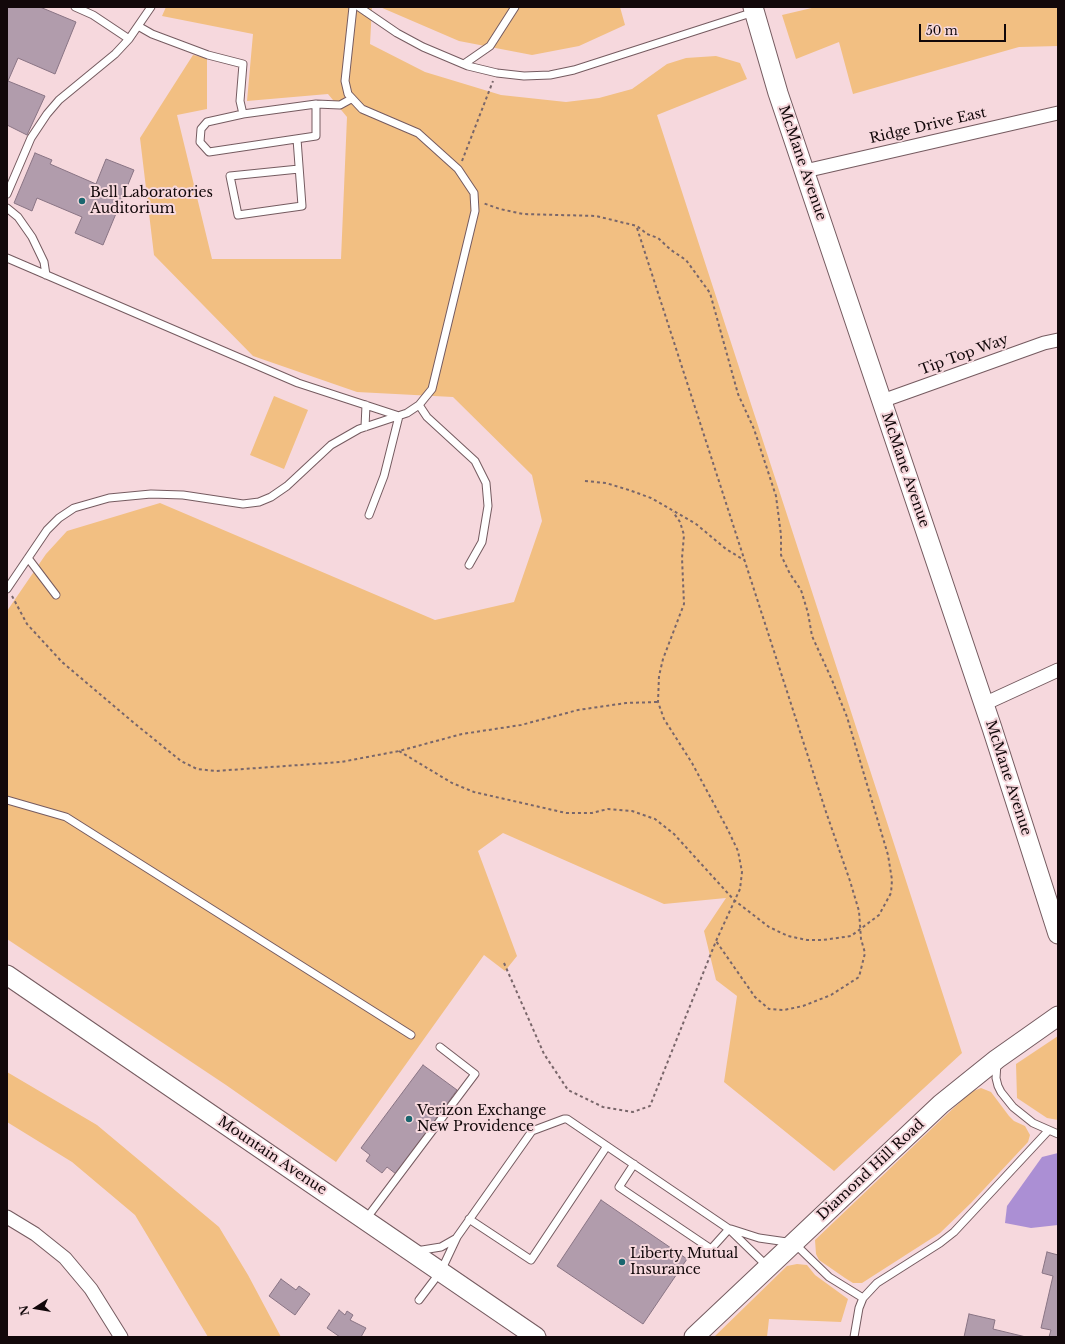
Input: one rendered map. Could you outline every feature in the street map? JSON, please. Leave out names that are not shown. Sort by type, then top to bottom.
[{"type":"main road","name":"McMane Avenue","points":[[754,9],[778,93],[984,704],[1058,934]]},
{"type":"main road","name":"Mountain Avenue","points":[[7,975],[366,1219],[536,1337]]},
{"type":"main road","name":"Diamond Hill Road","points":[[698,1333],[941,1104],[997,1059],[1058,1016]]},
{"type":"main road","points":[[684,1337],[698,1333]]},
{"type":"street","name":"Ridge Drive East","points":[[805,171],[1058,113]]},
{"type":"street","name":"Tip Top Way","points":[[882,401],[1044,343],[1058,340]]},
{"type":"street","points":[[984,704],[1058,670]]},
{"type":"street","points":[[7,1217],[36,1234],[65,1258],[91,1289],[121,1337]]},
{"type":"lane","points":[[75,7],[94,14],[129,39]]},
{"type":"lane","points":[[7,194],[31,138],[47,114],[73,88],[102,66],[129,39],[151,7]]},
{"type":"lane","points":[[7,588],[47,530],[74,508],[91,502],[129,495],[166,494],[243,504],[259,502],[272,497],[287,486],[331,445],[365,427],[408,413],[419,405],[432,389],[473,219],[476,200],[474,193],[458,169],[418,133],[362,109],[351,99],[348,94],[345,81],[353,7]]},
{"type":"lane","points":[[360,7],[404,37],[423,47],[464,64],[497,72],[524,76],[550,75],[574,70],[754,9]]},
{"type":"lane","points":[[464,64],[490,46],[516,7]]},
{"type":"lane","points":[[138,26],[152,34],[208,54],[242,64],[240,101],[243,114]]},
{"type":"lane","points":[[316,104],[316,136],[209,152],[200,142],[201,129],[207,122],[243,114],[316,104],[340,105],[351,99]]},
{"type":"lane","points":[[297,139],[302,206],[238,215],[230,176],[299,168]]},
{"type":"lane","points":[[7,208],[18,217],[32,237],[44,262],[46,275]]},
{"type":"lane","points":[[7,258],[298,383],[398,416]]},
{"type":"lane","points":[[365,427],[366,405]]},
{"type":"lane","points":[[419,405],[427,417],[475,461],[486,484],[488,506],[482,542],[468,565]]},
{"type":"lane","points":[[369,515],[384,476],[398,416]]},
{"type":"lane","points":[[28,558],[56,595]]},
{"type":"lane","points":[[7,800],[66,817],[410,1035]]},
{"type":"lane","points":[[366,1219],[475,1074],[440,1047]]},
{"type":"lane","points":[[997,1059],[996,1078],[1001,1092],[1022,1115],[1048,1131],[1058,1134]]},
{"type":"lane","points":[[419,1300],[441,1271],[456,1237],[532,1131],[567,1119],[729,1229],[768,1267]]},
{"type":"lane","points":[[854,1337],[859,1308],[863,1298],[877,1283],[954,1232],[1048,1131]]},
{"type":"lane","points":[[469,1219],[531,1260],[607,1146]]},
{"type":"lane","points":[[634,1164],[619,1187],[711,1249],[729,1229]]},
{"type":"lane","points":[[729,1229],[759,1238],[794,1243],[829,1277],[863,1298]]},
{"type":"lane","points":[[413,1252],[441,1247],[456,1237]]},
{"type":"path","points":[[458,169],[497,72]]},
{"type":"path","points":[[399,751],[452,783],[474,792],[566,813],[592,813],[608,809],[632,811],[655,820],[674,834],[734,900],[769,927],[788,936],[807,940],[823,940],[851,936],[879,915],[891,893],[892,880],[888,855],[847,717],[812,636],[808,613],[801,590],[790,574],[782,555],[776,496],[766,462],[738,394],[710,293],[686,260],[671,250],[658,238],[647,234],[636,226],[596,216],[523,214],[500,209],[476,200]]},
{"type":"path","points":[[636,226],[850,881],[859,911],[860,930],[865,952],[859,977],[831,995],[803,1006],[784,1010],[769,1009],[755,997],[716,941]]},
{"type":"path","points":[[585,481],[606,483],[651,498],[696,524],[726,549],[745,561]]},
{"type":"path","points":[[504,963],[544,1054],[568,1090],[603,1107],[633,1112],[650,1106],[716,941],[740,889],[742,872],[738,851],[714,803],[664,719],[658,702],[659,676],[663,659],[684,604],[682,558],[684,535],[680,522],[673,512]]},
{"type":"path","points":[[7,588],[27,624],[62,662],[181,761],[197,769],[216,771],[341,762],[399,751],[462,734],[521,725],[578,710],[626,703],[658,702]]},
{"type":"shaded area","points":[[166,7],[372,7],[370,44],[425,72],[501,95],[566,102],[599,98],[632,89],[667,64],[686,58],[716,56],[740,63],[747,79],[657,115],[962,1053],[834,1171],[724,1082],[737,996],[716,980],[704,931],[726,898],[664,904],[503,833],[478,851],[517,956],[505,971],[484,955],[336,1162],[226,1085],[7,939],[7,611],[46,554],[67,531],[160,503],[435,620],[514,602],[542,521],[532,475],[453,397],[357,392],[253,356],[154,255],[140,138],[193,55],[207,58],[207,109],[177,115],[212,259],[341,259],[347,117],[328,94],[247,101],[253,34],[162,16]]},
{"type":"shaded area","points":[[380,7],[620,7],[625,25],[579,46],[532,55],[459,41]]},
{"type":"shaded area","points":[[816,7],[1058,7],[1058,46],[1019,47],[853,94],[839,42],[796,59],[782,15]]},
{"type":"shaded area","points":[[274,396],[308,410],[284,469],[250,455]]},
{"type":"shaded area","points":[[1058,1036],[1058,1120],[1047,1118],[1017,1098],[1016,1064]]},
{"type":"shaded area","points":[[7,1072],[97,1125],[219,1227],[248,1275],[281,1337],[208,1337],[135,1215],[72,1162],[7,1122]]},
{"type":"shaded area","points":[[981,1088],[991,1092],[1009,1116],[1014,1121],[1025,1126],[1030,1135],[1028,1142],[971,1203],[940,1233],[862,1283],[853,1283],[819,1260],[816,1254],[815,1240],[971,1092]]},
{"type":"shaded area","points":[[1058,1153],[1058,1225],[1031,1228],[1005,1223],[1007,1206],[1042,1157]]},
{"type":"shaded area","points":[[797,1264],[807,1265],[815,1275],[848,1299],[841,1322],[769,1319],[767,1337],[714,1337],[787,1266]]},
{"type":"building","points":[[7,7],[40,7],[76,22],[55,74],[18,58],[8,81],[45,96],[27,135],[7,125]]},
{"type":"building","name":"Bell Laboratories Auditorium","points":[[35,153],[52,160],[50,164],[96,184],[106,159],[134,170],[103,245],[75,233],[82,217],[37,198],[32,211],[14,203]]},
{"type":"building","name":"Verizon Exchange New Providence","points":[[423,1065],[457,1090],[396,1174],[387,1167],[382,1173],[366,1161],[370,1155],[361,1148]]},
{"type":"building","name":"Liberty Mutual Insurance","points":[[601,1200],[687,1259],[643,1324],[557,1266]]},
{"type":"building","points":[[1047,1252],[1058,1255],[1058,1337],[1049,1337],[1051,1330],[1041,1328],[1053,1276],[1042,1273]]},
{"type":"building","points":[[281,1279],[296,1290],[299,1286],[310,1294],[295,1315],[269,1296]]},
{"type":"building","points":[[339,1310],[345,1315],[347,1311],[353,1315],[350,1320],[366,1328],[361,1337],[340,1337],[327,1328]]},
{"type":"building","points":[[969,1314],[995,1320],[993,1329],[1026,1337],[964,1337]]},
{"type":"place","name":"Bell Laboratories Auditorium","points":[[82,201]]},
{"type":"place","name":"Verizon Exchange New Providence","points":[[409,1119]]},
{"type":"place","name":"Liberty Mutual Insurance","points":[[622,1262]]}]
